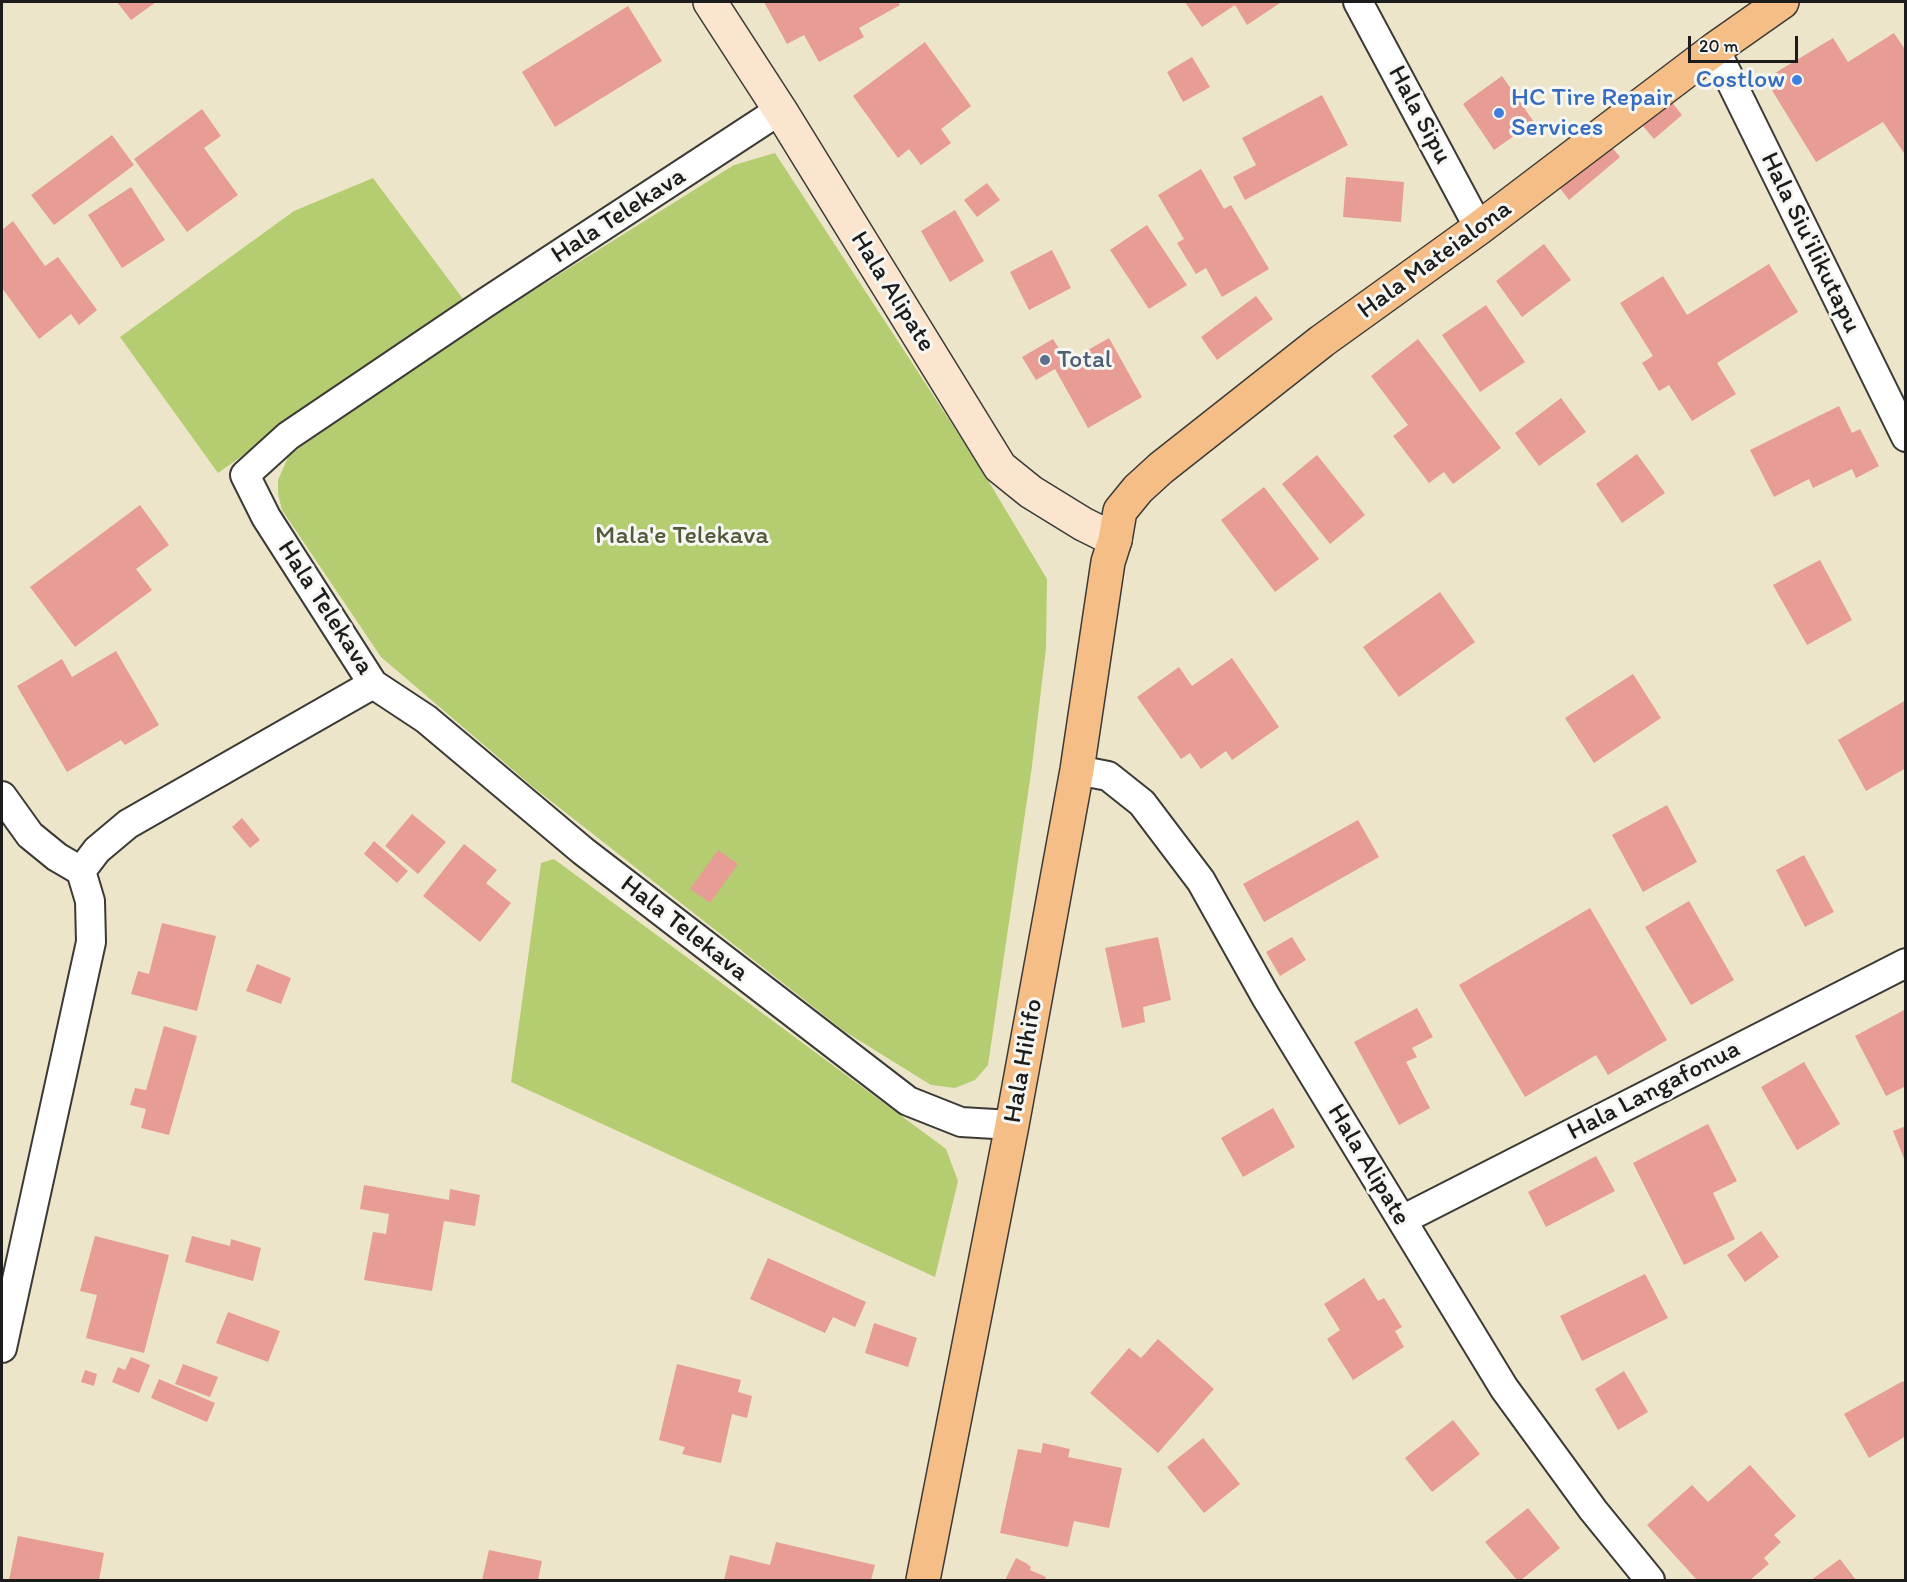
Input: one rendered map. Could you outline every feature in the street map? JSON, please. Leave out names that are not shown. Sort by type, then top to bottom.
[{"type":"main road","name":"Hala Mateialona","points":[[1115,540],[1120,511],[1138,489],[1161,468],[1322,341],[1479,228],[1772,5]]},
{"type":"main road","name":"Hala Hihifo","points":[[923,1581],[1012,1125],[1077,770],[1108,562],[1115,540]]},
{"type":"street","name":"Hala Alipate","points":[[710,2],[780,110],[1000,467],[1031,492],[1083,524],[1115,540]]},
{"type":"street","name":"Hala Sipu","points":[[1358,2],[1479,228]]},
{"type":"street","name":"Hala Siu'ilikutapu","points":[[1715,49],[1905,436]]},
{"type":"street","name":"Hala Telekava","points":[[780,110],[485,303],[288,436],[245,475],[267,516],[374,684],[426,719],[583,851],[908,1101],[961,1122],[1012,1125]]},
{"type":"street","points":[[81,871],[97,850],[128,824],[374,684]]},
{"type":"street","name":"Hala Alipate","points":[[1077,770],[1108,776],[1142,803],[1200,881],[1266,997],[1504,1388],[1593,1510],[1650,1581]]},
{"type":"street","points":[[2,796],[30,835],[57,857],[81,871],[90,901],[91,942],[2,1348]]},
{"type":"street","name":"Hala Langafonua","points":[[1402,1220],[1905,963]]},
{"type":"green space","name":"Mala'e Telekava","points":[[775,153],[980,467],[1047,579],[1046,648],[1032,766],[988,1065],[975,1080],[955,1088],[931,1085],[844,1031],[533,787],[381,657],[282,510],[278,494],[278,480],[289,455],[480,324],[734,165]]},
{"type":"green space","points":[[373,178],[463,299],[218,473],[120,337],[294,211]]},
{"type":"green space","points":[[554,859],[946,1149],[958,1181],[935,1277],[511,1082],[541,863]]},
{"type":"building","points":[[117,2],[156,2],[131,20]]},
{"type":"building","points":[[764,2],[898,2],[900,5],[859,28],[864,37],[819,62],[804,35],[787,44]]},
{"type":"building","points":[[1185,2],[1280,3],[1247,25],[1235,5],[1202,27]]},
{"type":"building","points":[[628,6],[662,61],[555,127],[522,72]]},
{"type":"building","points":[[1894,33],[1906,51],[1906,156],[1883,122],[1816,162],[1765,79],[1833,38],[1848,62]]},
{"type":"building","points":[[925,42],[971,106],[941,129],[951,143],[921,165],[909,149],[898,158],[853,96]]},
{"type":"building","points":[[1192,57],[1210,87],[1183,102],[1167,72]]},
{"type":"building","name":"HC Tire Repair Services","points":[[1502,76],[1534,122],[1494,150],[1463,104]]},
{"type":"building","points":[[1322,95],[1348,145],[1245,200],[1233,177],[1256,165],[1242,138]]},
{"type":"building","points":[[1671,101],[1682,115],[1654,139],[1642,125]]},
{"type":"building","points":[[202,109],[221,136],[204,148],[238,195],[187,232],[134,159]]},
{"type":"building","points":[[112,135],[134,165],[54,225],[31,195]]},
{"type":"building","points":[[1609,144],[1620,157],[1569,200],[1559,187]]},
{"type":"building","points":[[1201,169],[1224,209],[1231,205],[1269,269],[1222,297],[1206,268],[1196,274],[1177,243],[1184,239],[1158,195]]},
{"type":"building","points":[[1346,177],[1404,182],[1401,222],[1343,217]]},
{"type":"building","points":[[987,183],[1000,200],[977,217],[964,200]]},
{"type":"building","points":[[131,187],[165,240],[122,268],[88,215]]},
{"type":"building","points":[[955,210],[984,261],[950,282],[921,231]]},
{"type":"building","points":[[13,221],[45,266],[58,257],[97,310],[79,325],[71,314],[39,339],[2,288],[2,230]]},
{"type":"building","points":[[1147,225],[1187,285],[1149,309],[1110,250]]},
{"type":"building","points":[[1544,244],[1571,280],[1522,317],[1496,281]]},
{"type":"building","points":[[1052,250],[1071,288],[1029,310],[1010,272]]},
{"type":"building","points":[[1769,264],[1798,312],[1717,363],[1736,394],[1692,421],[1669,385],[1659,391],[1642,363],[1653,356],[1620,303],[1663,276],[1687,315]]},
{"type":"building","points":[[1256,296],[1273,319],[1217,360],[1201,337]]},
{"type":"building","points":[[1486,305],[1525,362],[1480,392],[1442,335]]},
{"type":"building","points":[[1109,338],[1142,397],[1088,428],[1055,369],[1036,380],[1022,357],[1053,339],[1067,362]]},
{"type":"building","points":[[1418,339],[1501,448],[1453,484],[1444,472],[1429,483],[1393,436],[1408,425],[1371,376]]},
{"type":"building","points":[[1561,398],[1586,432],[1539,466],[1515,433]]},
{"type":"building","points":[[1839,406],[1852,433],[1860,429],[1879,466],[1856,478],[1852,469],[1813,488],[1809,479],[1774,497],[1750,450]]},
{"type":"building","points":[[1637,454],[1665,493],[1622,523],[1596,484]]},
{"type":"building","points":[[1317,455],[1365,515],[1330,544],[1282,484]]},
{"type":"building","points":[[1264,487],[1319,559],[1275,592],[1221,520]]},
{"type":"building","points":[[140,505],[169,545],[136,569],[152,590],[75,647],[30,587]]},
{"type":"building","points":[[1820,560],[1852,620],[1807,645],[1773,585]]},
{"type":"building","points":[[1440,592],[1475,642],[1399,697],[1363,647]]},
{"type":"building","points":[[116,651],[159,725],[125,745],[121,740],[67,772],[17,686],[62,659],[72,677]]},
{"type":"building","points":[[1232,658],[1279,727],[1232,760],[1226,751],[1201,769],[1190,753],[1181,759],[1137,697],[1179,667],[1192,686]]},
{"type":"building","points":[[1633,674],[1661,718],[1594,763],[1565,718]]},
{"type":"building","points":[[1906,700],[1906,768],[1866,791],[1838,740]]},
{"type":"building","points":[[1667,805],[1697,862],[1643,892],[1612,835]]},
{"type":"building","points":[[412,814],[446,842],[418,874],[385,846]]},
{"type":"building","points":[[242,818],[260,840],[250,848],[232,827]]},
{"type":"building","points":[[1358,820],[1379,857],[1264,922],[1243,884]]},
{"type":"building","points":[[374,841],[408,871],[397,883],[364,854]]},
{"type":"building","points":[[464,844],[497,870],[486,883],[511,903],[480,942],[423,896]]},
{"type":"building","points":[[718,850],[738,864],[710,903],[690,889]]},
{"type":"building","points":[[1804,855],[1834,912],[1805,927],[1776,870]]},
{"type":"building","points":[[1689,901],[1734,980],[1691,1005],[1645,927]]},
{"type":"building","points":[[1590,908],[1667,1040],[1608,1075],[1596,1055],[1525,1097],[1459,985]]},
{"type":"building","points":[[162,923],[216,936],[197,1011],[131,994],[138,971],[149,974]]},
{"type":"building","points":[[1158,937],[1171,1000],[1143,1007],[1145,1022],[1122,1028],[1105,948]]},
{"type":"building","points":[[1292,937],[1306,960],[1280,976],[1266,952]]},
{"type":"building","points":[[257,964],[291,978],[281,1004],[246,991]]},
{"type":"building","points":[[1417,1008],[1433,1037],[1412,1048],[1417,1057],[1406,1062],[1430,1108],[1399,1125],[1354,1042]]},
{"type":"building","points":[[1906,1009],[1906,1086],[1886,1096],[1855,1036]]},
{"type":"building","points":[[164,1026],[197,1036],[169,1135],[141,1128],[146,1109],[130,1105],[135,1088],[146,1090]]},
{"type":"building","points":[[1804,1062],[1840,1124],[1797,1150],[1761,1087]]},
{"type":"building","points":[[1273,1108],[1295,1147],[1243,1177],[1221,1138]]},
{"type":"building","points":[[1708,1124],[1737,1181],[1713,1193],[1735,1239],[1684,1265],[1633,1163]]},
{"type":"building","points":[[1906,1126],[1906,1161],[1905,1161],[1893,1131]]},
{"type":"building","points":[[1596,1156],[1615,1191],[1546,1227],[1528,1192]]},
{"type":"building","points":[[364,1185],[449,1200],[450,1189],[480,1195],[475,1226],[444,1221],[432,1291],[364,1280],[373,1232],[386,1234],[389,1214],[360,1209]]},
{"type":"building","points":[[1761,1231],[1779,1257],[1745,1282],[1727,1255]]},
{"type":"building","points":[[95,1236],[169,1255],[144,1353],[86,1338],[97,1295],[80,1291]]},
{"type":"building","points":[[192,1236],[230,1246],[231,1239],[261,1248],[253,1281],[185,1262]]},
{"type":"building","points":[[768,1258],[866,1302],[855,1327],[833,1317],[825,1333],[750,1299]]},
{"type":"building","points":[[1645,1274],[1668,1318],[1582,1361],[1560,1316]]},
{"type":"building","points":[[1364,1278],[1378,1301],[1384,1298],[1402,1327],[1395,1331],[1404,1347],[1353,1380],[1327,1339],[1340,1330],[1324,1304]]},
{"type":"building","points":[[228,1312],[280,1331],[268,1362],[216,1343]]},
{"type":"building","points":[[874,1323],[917,1338],[908,1367],[865,1353]]},
{"type":"building","points":[[1158,1339],[1214,1389],[1158,1453],[1090,1393],[1129,1348],[1141,1358]]},
{"type":"building","points":[[131,1357],[150,1365],[139,1393],[112,1382],[118,1367],[125,1370]]},
{"type":"building","points":[[183,1364],[218,1377],[210,1397],[175,1384]]},
{"type":"building","points":[[677,1364],[741,1380],[738,1392],[752,1396],[747,1418],[732,1414],[721,1463],[682,1454],[685,1447],[659,1440]]},
{"type":"building","points":[[85,1370],[97,1374],[94,1386],[81,1382]]},
{"type":"building","points":[[1624,1371],[1648,1412],[1618,1430],[1595,1389]]},
{"type":"building","points":[[159,1379],[215,1403],[207,1422],[151,1398]]},
{"type":"building","points":[[1903,1381],[1906,1385],[1906,1436],[1869,1458],[1844,1414]]},
{"type":"building","points":[[1453,1420],[1480,1454],[1432,1492],[1405,1458]]},
{"type":"building","points":[[1203,1438],[1240,1484],[1204,1513],[1167,1467]]},
{"type":"building","points":[[1043,1443],[1070,1449],[1068,1457],[1122,1468],[1109,1528],[1074,1521],[1068,1547],[1000,1533],[1018,1449],[1041,1453]]},
{"type":"building","points":[[1750,1465],[1796,1516],[1774,1535],[1781,1542],[1764,1558],[1769,1564],[1750,1580],[1697,1580],[1647,1525],[1692,1485],[1708,1502]]},
{"type":"building","points":[[1528,1508],[1560,1548],[1521,1580],[1517,1580],[1485,1542]]},
{"type":"building","points":[[18,1536],[104,1553],[99,1580],[9,1580]]},
{"type":"building","points":[[776,1542],[875,1565],[871,1580],[724,1580],[730,1555],[770,1565]]},
{"type":"building","points":[[489,1550],[542,1561],[538,1580],[482,1580]]},
{"type":"building","points":[[1016,1558],[1031,1567],[1030,1570],[1046,1577],[1045,1580],[1005,1580]]},
{"type":"building","points":[[1840,1559],[1856,1580],[1811,1580]]},
{"type":"place","name":"Costlow","points":[[1797,80]]},
{"type":"place","name":"HC Tire Repair Services","points":[[1499,113]]},
{"type":"place","name":"Total","points":[[1045,360]]}]
